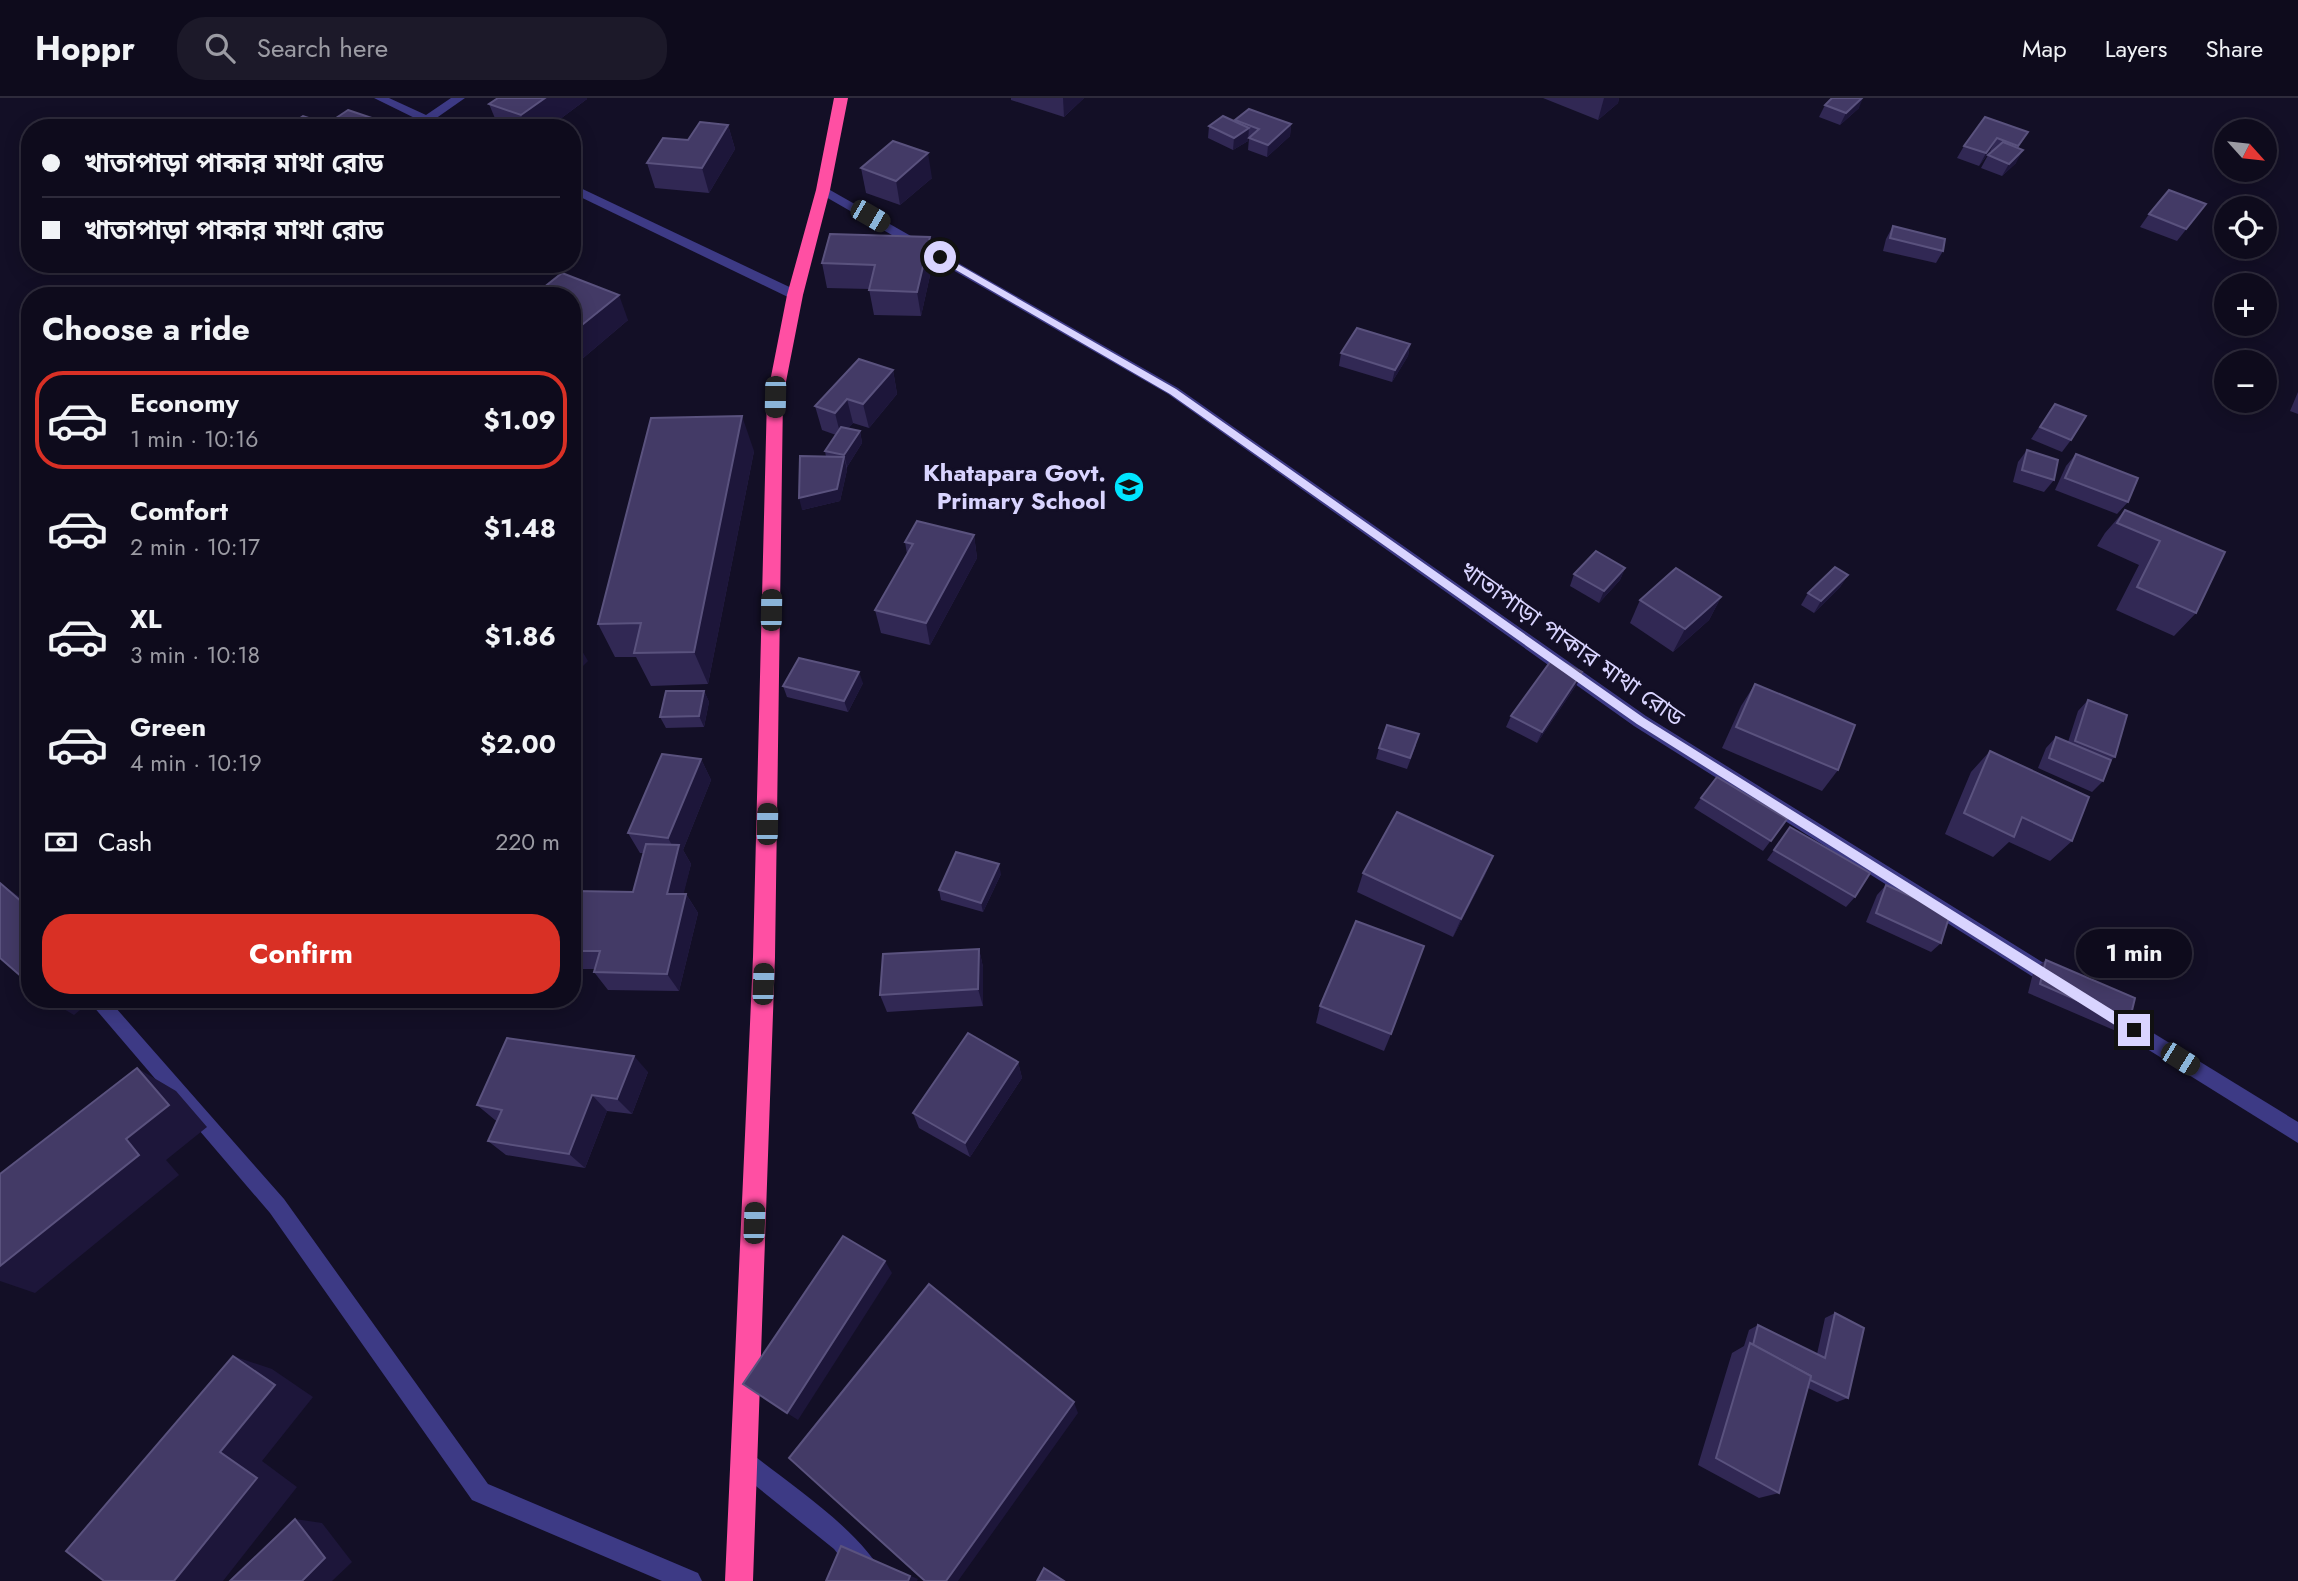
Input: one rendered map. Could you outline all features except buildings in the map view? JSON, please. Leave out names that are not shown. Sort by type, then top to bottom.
[{"type":"highway","points":[[739,1581],[764,957],[775,397],[795,295],[823,190],[841,98]]},
{"type":"street","points":[[380,98],[428,119],[459,98]]},
{"type":"street","name":"খাতাপাড়া পাকার মাথা রোড","points":[[823,190],[1173,391],[1640,721],[2298,1133]]},
{"type":"street","points":[[581,192],[795,295]]},
{"type":"street","points":[[104,1008],[277,1206],[480,1492],[690,1581]]},
{"type":"street","points":[[744,1462],[842,1541],[874,1581]]},
{"type":"place","name":"Khatapara Govt. Primary School","points":[[1129,487]]},
{"type":"route","points":[[940,257],[1173,391],[1640,721],[2134,1030]]}]
